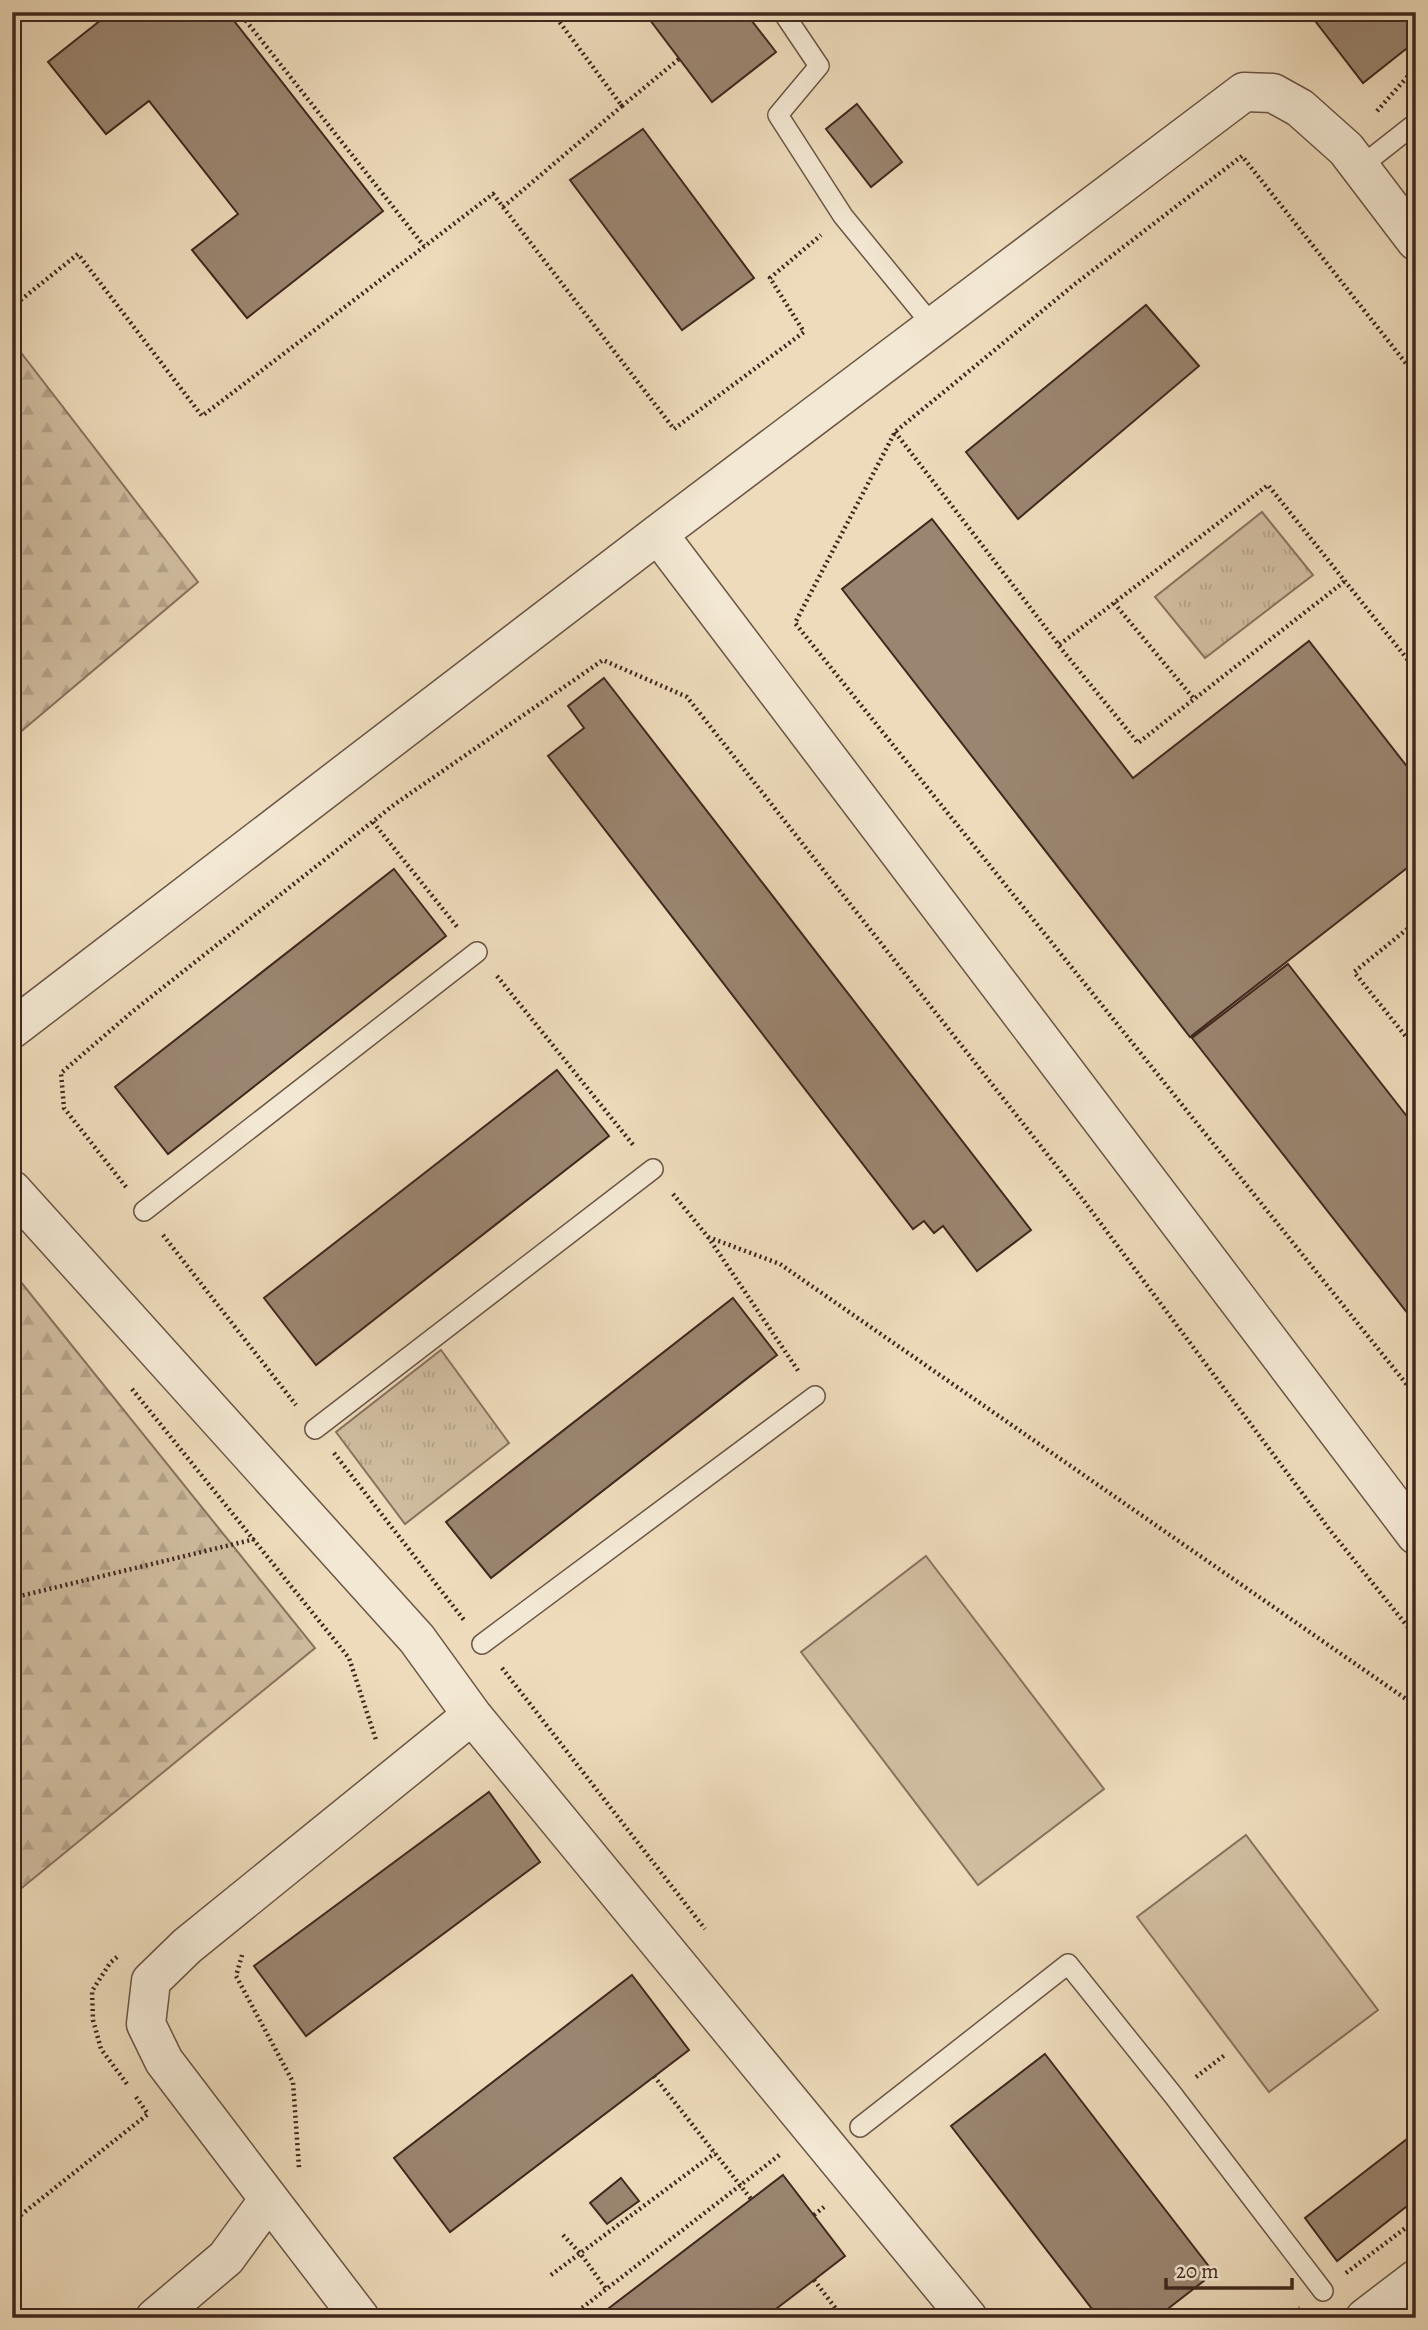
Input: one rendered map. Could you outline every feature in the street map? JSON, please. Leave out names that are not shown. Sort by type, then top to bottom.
[{"type":"street","points":[[12,1029],[658,534],[1244,92],[1273,93],[1300,108],[1346,149],[1416,241]]},
{"type":"street","points":[[658,534],[1416,1535]]},
{"type":"street","points":[[12,1190],[417,1639],[472,1715],[968,2318]]},
{"type":"street","points":[[360,2318],[164,2061],[146,2024],[151,1981],[187,1945],[472,1715]]},
{"type":"street","points":[[155,2318],[226,2258],[269,2199]]},
{"type":"street","points":[[1365,2318],[1416,2279]]},
{"type":"lane","points":[[786,17],[819,66],[778,115],[843,216],[933,327]]},
{"type":"lane","points":[[1360,167],[1416,123]]},
{"type":"lane","points":[[144,1211],[477,952]]},
{"type":"lane","points":[[315,1429],[653,1169]]},
{"type":"lane","points":[[482,1644],[815,1396]]},
{"type":"lane","points":[[860,2127],[1068,1964],[1173,2095],[1323,2291]]},
{"type":"path","points":[[239,12],[424,246]]},
{"type":"path","points":[[552,12],[622,106]]},
{"type":"path","points":[[503,207],[679,58]]},
{"type":"path","points":[[1416,376],[1242,156],[1075,284],[895,432],[795,623],[1416,1396]]},
{"type":"path","points":[[12,307],[78,254],[202,416],[493,194],[674,429],[804,332],[770,278],[843,216]]},
{"type":"path","points":[[895,432],[1138,743],[1345,581]]},
{"type":"path","points":[[1059,645],[1268,485],[1416,670]]},
{"type":"path","points":[[1114,603],[1194,699]]},
{"type":"path","points":[[705,1929],[64,1108],[61,1073],[143,1003],[373,822],[603,660],[687,697],[1084,1201],[1329,1529],[1416,1637]]},
{"type":"path","points":[[373,822],[708,1237],[815,1396]]},
{"type":"path","points":[[1416,922],[1354,972],[1416,1049]]},
{"type":"path","points":[[708,1237],[780,1264],[1416,1706]]},
{"type":"path","points":[[125,1380],[349,1658],[378,1745]]},
{"type":"path","points":[[12,1598],[255,1539]]},
{"type":"path","points":[[243,1953],[236,1976],[293,2082],[300,2177]]},
{"type":"path","points":[[12,2222],[148,2114],[102,2049],[93,2020],[92,1991],[110,1963],[121,1954]]},
{"type":"path","points":[[654,2076],[751,2199]]},
{"type":"path","points":[[569,2318],[783,2152]]},
{"type":"path","points":[[551,2275],[715,2153]]},
{"type":"path","points":[[1286,2318],[1416,2220]]},
{"type":"path","points":[[563,2235],[606,2289]]},
{"type":"path","points":[[814,2280],[843,2318]]},
{"type":"path","points":[[12,2313],[16,2318]]},
{"type":"green space","points":[[12,341],[198,582],[12,739]]},
{"type":"green space","points":[[1262,512],[1313,575],[1205,658],[1155,597]]},
{"type":"green space","points":[[12,1271],[315,1648],[12,1896]]},
{"type":"green space","points":[[441,1350],[509,1443],[405,1524],[336,1432]]},
{"type":"green space","points":[[926,1556],[1104,1789],[978,1885],[801,1652]]},
{"type":"green space","points":[[1246,1835],[1378,2010],[1269,2092],[1137,1917]]},
{"type":"building","points":[[111,12],[227,12],[383,211],[247,318],[192,250],[238,214],[149,101],[106,134],[48,62]]},
{"type":"building","points":[[644,12],[745,12],[776,52],[712,102]]},
{"type":"building","points":[[1416,12],[1416,41],[1363,83],[1309,13]]},
{"type":"building","points":[[857,104],[902,162],[871,187],[826,129]]},
{"type":"building","points":[[643,129],[754,278],[682,330],[570,180]]},
{"type":"building","points":[[1146,305],[1199,366],[1018,519],[966,452]]},
{"type":"building","points":[[932,519],[1133,778],[1309,641],[1416,778],[1416,861],[1190,1037],[842,589]]},
{"type":"building","points":[[604,678],[1031,1230],[977,1271],[943,1226],[934,1233],[924,1221],[913,1229],[548,756],[584,728],[568,706]]},
{"type":"building","points":[[394,869],[446,936],[168,1154],[115,1087]]},
{"type":"building","points":[[1288,964],[1416,1128],[1416,1324],[1192,1038]]},
{"type":"building","points":[[557,1070],[609,1136],[316,1365],[264,1298]]},
{"type":"building","points":[[733,1298],[777,1355],[491,1578],[446,1522]]},
{"type":"building","points":[[489,1792],[540,1862],[306,2036],[254,1966]]},
{"type":"building","points":[[632,1975],[689,2050],[450,2232],[394,2158]]},
{"type":"building","points":[[1045,2054],[1214,2273],[1156,2318],[1099,2318],[951,2126]]},
{"type":"building","points":[[1416,2132],[1416,2199],[1337,2261],[1305,2218]]},
{"type":"building","points":[[783,2175],[845,2256],[814,2280],[764,2318],[596,2318]]},
{"type":"building","points":[[621,2178],[639,2201],[607,2224],[590,2203]]}]
